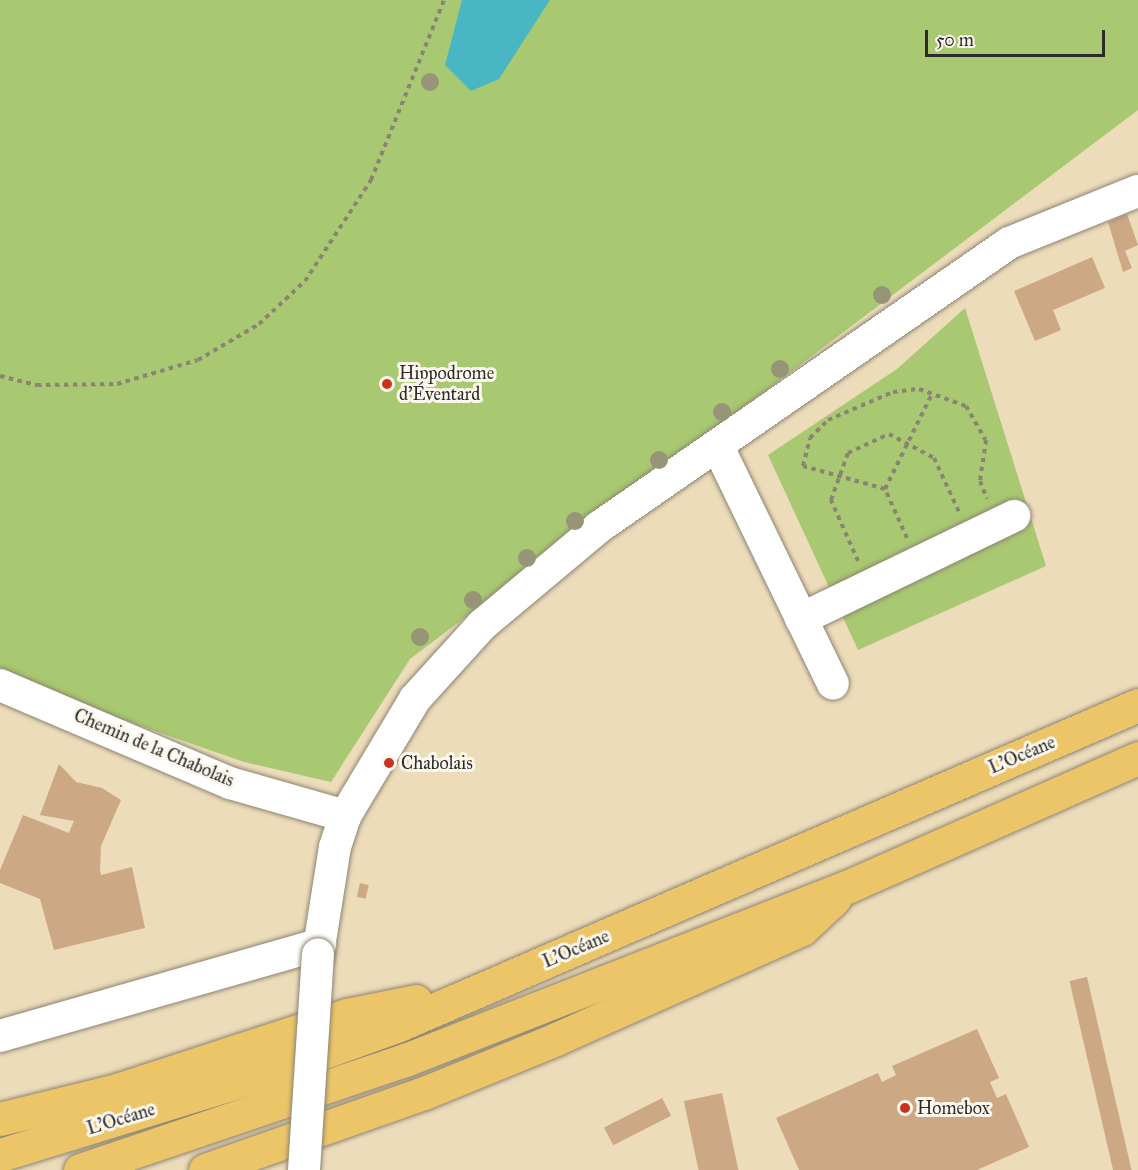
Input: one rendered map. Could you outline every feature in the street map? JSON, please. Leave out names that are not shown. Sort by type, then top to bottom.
[{"type":"highway","name":"L’Océane","points":[[0,1155],[266,1073],[486,988],[1138,705]]},
{"type":"highway","name":"L’Océane","points":[[80,1170],[405,1060],[847,887],[1138,758]]},
{"type":"highway","points":[[205,1170],[424,1093],[556,1039],[802,929],[847,887]]},
{"type":"highway","points":[[0,1119],[117,1090],[347,1015],[486,988]]},
{"type":"street","points":[[304,1170],[319,949],[334,848],[345,816],[416,699],[482,625],[599,526],[718,447],[1009,243],[1138,191]]},
{"type":"street","points":[[718,447],[832,684]]},
{"type":"street","points":[[801,620],[995,526]]},
{"type":"street","name":"Chemin de la Chabolais","points":[[0,684],[230,783],[345,816]]},
{"type":"street","points":[[0,1035],[319,949]]},
{"type":"path","points":[[0,376],[37,385],[117,384],[198,360],[259,324],[305,281],[371,180],[444,0]]},
{"type":"path","points":[[918,563],[885,489],[803,466],[810,438],[828,420],[892,392],[933,392],[966,406],[980,422],[986,440],[980,481],[995,526]]},
{"type":"path","points":[[885,489],[933,392]]},
{"type":"path","points":[[869,587],[831,500],[848,453],[858,448],[889,434],[934,458],[995,526]]},
{"type":"green space","name":"Hippodrome d'Éventard","points":[[0,0],[1138,0],[1138,110],[410,659],[331,782],[244,762],[0,677]]},
{"type":"green space","points":[[965,308],[1046,566],[858,650],[768,455],[897,369]]},
{"type":"water","points":[[462,0],[550,0],[499,79],[471,91],[445,65]]},
{"type":"building","points":[[1127,214],[1138,245],[1125,251],[1132,268],[1123,272],[1108,222]]},
{"type":"building","points":[[1092,257],[1105,288],[1053,310],[1061,330],[1035,341],[1014,291]]},
{"type":"building","points":[[59,764],[76,782],[102,788],[121,800],[101,846],[100,870],[101,875],[132,867],[145,928],[54,950],[40,899],[0,883],[0,870],[23,815],[69,833],[74,821],[40,815]]},
{"type":"building","points":[[360,883],[369,885],[366,899],[357,897]]},
{"type":"building","points":[[1087,977],[1132,1170],[1113,1170],[1069,981]]},
{"type":"building","name":"Homebox","points":[[977,1029],[999,1078],[990,1082],[997,1098],[1006,1094],[1029,1147],[977,1170],[799,1170],[776,1118],[878,1073],[882,1082],[896,1075],[892,1066]]},
{"type":"building","points":[[722,1093],[738,1170],[698,1170],[684,1101]]},
{"type":"building","points":[[662,1098],[671,1116],[613,1145],[604,1128]]},
{"type":"place","name":"Hippodrome d'Éventard","points":[[387,384]]},
{"type":"place","name":"Chabolais","points":[[389,763]]},
{"type":"place","name":"Homebox","points":[[905,1108]]}]
